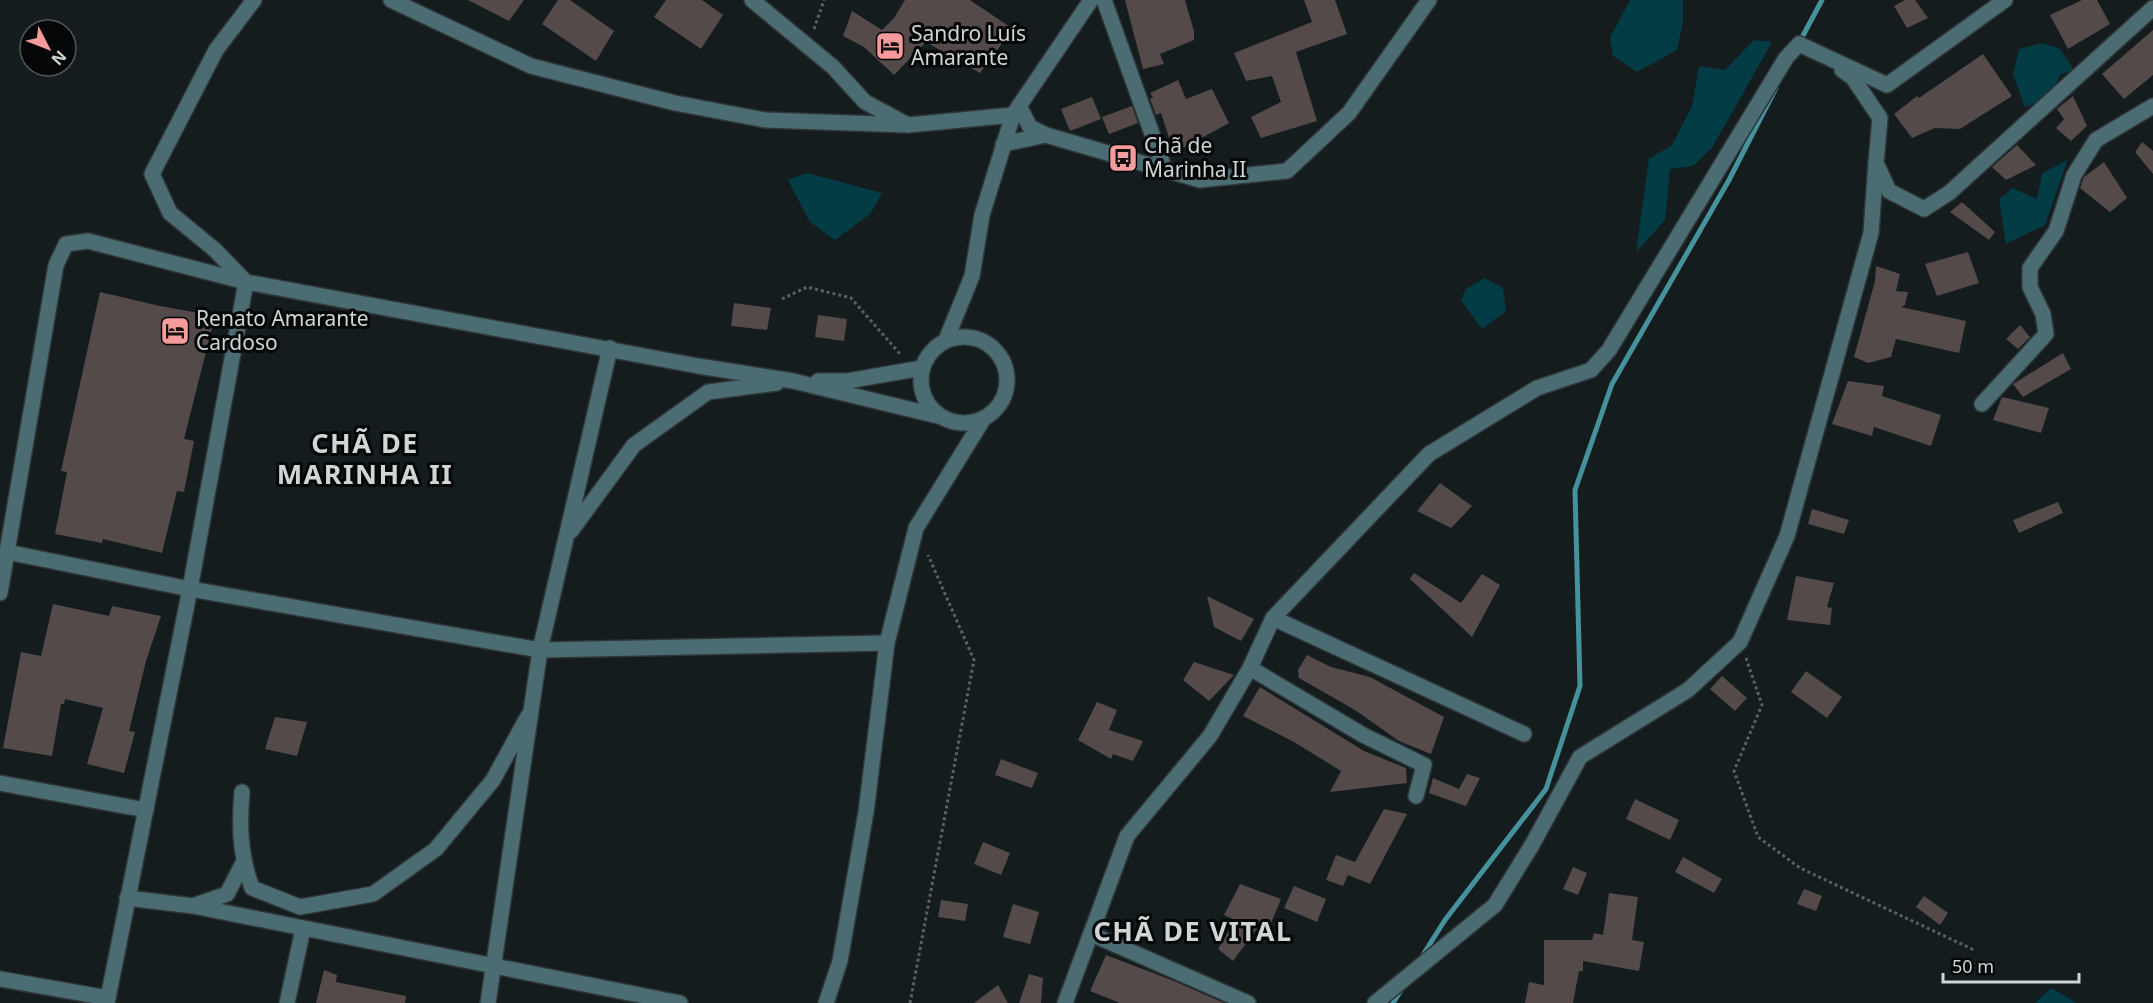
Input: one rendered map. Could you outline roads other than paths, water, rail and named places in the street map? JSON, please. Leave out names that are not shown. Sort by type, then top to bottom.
[{"type":"street","points":[[246,282],[214,250],[170,213],[152,174],[216,50],[254,0]]},
{"type":"street","points":[[391,0],[531,66],[675,103],[765,120],[908,124],[1016,111]]},
{"type":"street","points":[[752,0],[833,67],[865,102],[908,124]]},
{"type":"street","points":[[946,340],[972,276],[982,215],[1003,144],[1016,111],[1091,0]]},
{"type":"street","points":[[1104,0],[1165,170]]},
{"type":"street","points":[[1016,111],[1029,127],[1046,135],[1200,180],[1287,171],[1349,113],[1429,0]]},
{"type":"street","points":[[1067,1002],[1127,836],[1210,736],[1250,668],[1273,618],[1429,454],[1537,388],[1591,370],[1609,351],[1786,58],[1799,44],[1887,86],[2005,0]]},
{"type":"street","points":[[1876,163],[1888,191],[1924,208],[1949,193],[2153,8]]},
{"type":"street","points":[[1375,1003],[1495,905],[1532,845],[1580,757],[1688,690],[1740,642],[1787,536],[1871,233],[1880,118],[1853,78],[1828,58]]},
{"type":"street","points":[[1983,404],[2046,334],[2043,314],[2030,287],[2030,268],[2056,231],[2074,175],[2096,140],[2153,106]]},
{"type":"street","points":[[1003,144],[1046,135]]},
{"type":"street","points":[[0,593],[56,265],[66,244],[88,241],[246,282],[793,381],[956,422],[970,422],[984,418]]},
{"type":"street","points":[[0,979],[108,1000],[190,590],[246,282]]},
{"type":"street","points":[[566,538],[634,445],[708,392],[793,381],[848,381],[918,368],[935,347],[946,340],[962,336],[978,339],[992,347],[1002,360],[1007,376],[1005,392],[997,407],[984,418],[916,528],[887,643],[866,812],[840,961],[826,1003]]},
{"type":"street","points":[[488,1003],[540,650],[610,348]]},
{"type":"street","points":[[918,368],[924,396],[931,408],[942,417]]},
{"type":"street","points":[[7,552],[190,590],[540,650],[887,643]]},
{"type":"street","points":[[1273,618],[1524,734]]},
{"type":"street","points":[[1250,668],[1363,735],[1424,765],[1416,796]]},
{"type":"street","points":[[242,792],[239,830],[243,863],[252,888],[300,907],[373,894],[435,849],[493,780],[532,709]]},
{"type":"street","points":[[0,783],[146,810]]},
{"type":"street","points":[[193,906],[227,894],[243,863]]},
{"type":"street","points":[[127,898],[193,906],[674,1002]]},
{"type":"street","points":[[287,1003],[303,929]]},
{"type":"street","points":[[1091,934],[1248,1003]]},
{"type":"waterway","points":[[1799,43],[1822,0]]},
{"type":"waterway","points":[[1421,958],[1445,920],[1546,789],[1580,686],[1575,490],[1612,384],[1729,180],[1776,88]]},
{"type":"waterway","points":[[1393,1003],[1403,987]]},
{"type":"place","name":"Sandro Luís Amarante","points":[[890,46]]},
{"type":"place","name":"Chã de Marinha II","points":[[1123,158]]},
{"type":"place","name":"Renato Amarante Cardoso","points":[[175,331]]},
{"type":"district","name":"CHÃ DE MARINHA II","points":[[365,460]]},
{"type":"district","name":"CHÃ DE VITAL","points":[[1193,932]]}]
